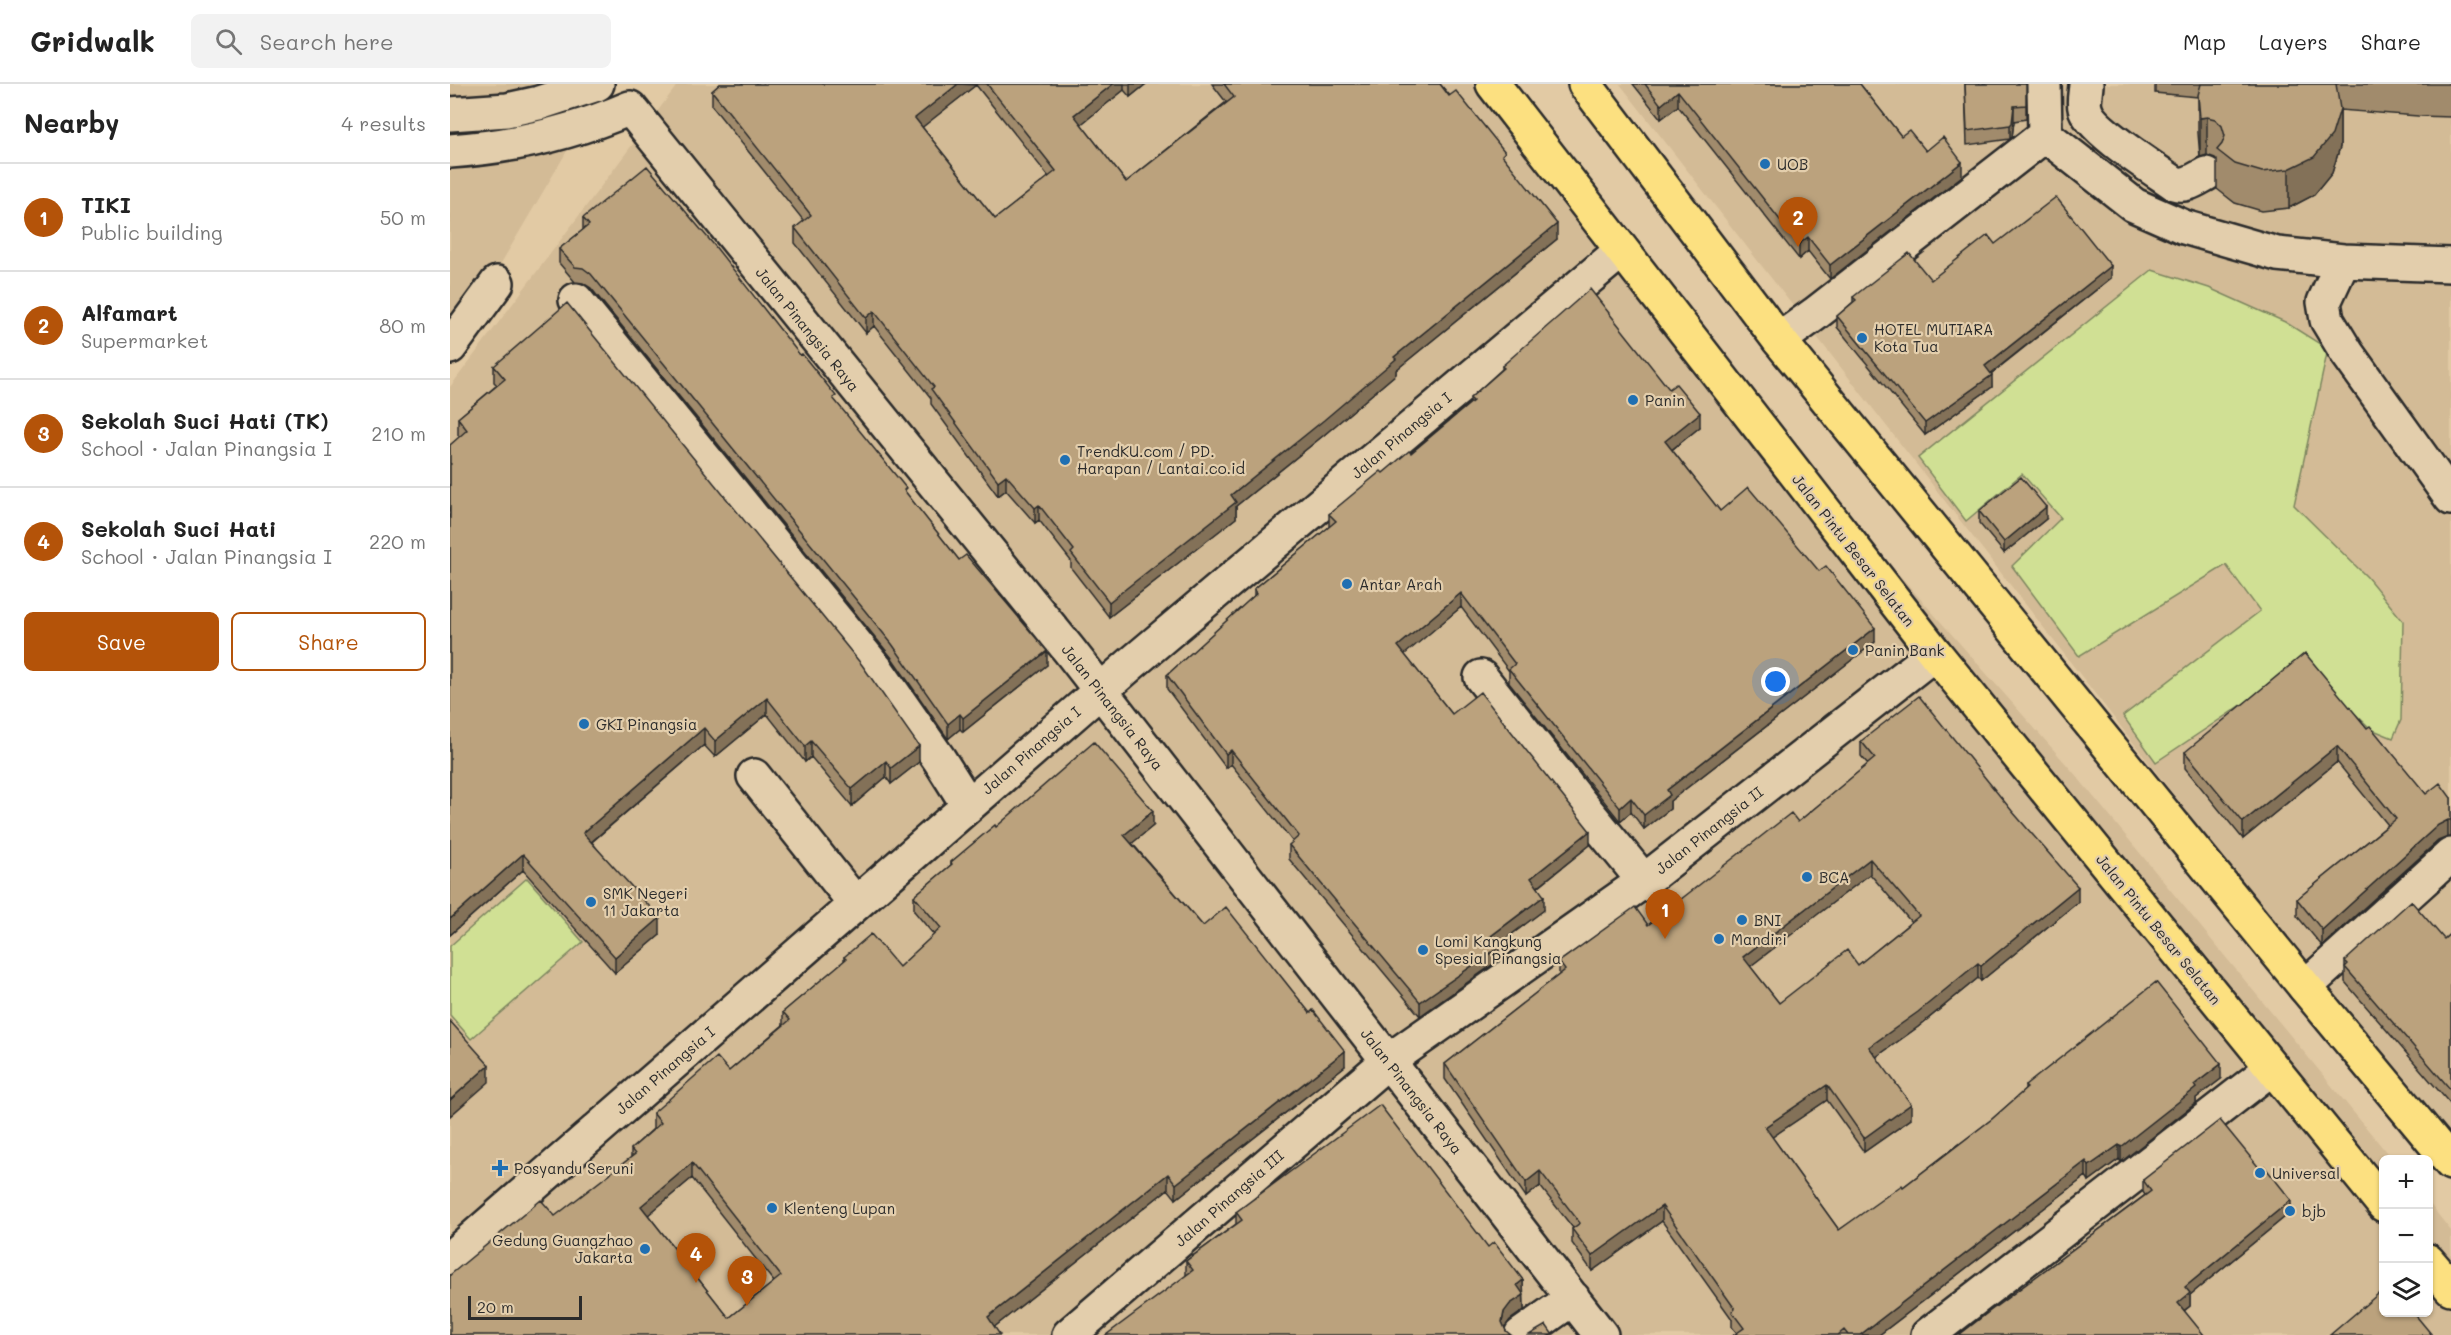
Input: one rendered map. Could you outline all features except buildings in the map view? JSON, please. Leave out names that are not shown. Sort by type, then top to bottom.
[{"type":"main road","name":"Jalan Pintu Besar Selatan","points":[[1493,84],[1935,653],[2379,1199]]},
{"type":"main road","points":[[1585,84],[1779,340],[2305,987],[2451,1162]]},
{"type":"main road","points":[[2430,1263],[2451,1288]]},
{"type":"street","points":[[450,114],[507,110],[539,103],[597,84]]},
{"type":"street","points":[[2044,84],[2045,135]]},
{"type":"street","points":[[2086,84],[2085,108],[2092,122],[2133,155],[2180,185],[2188,184],[2206,174]]},
{"type":"street","points":[[450,151],[516,144],[591,125],[633,96]]},
{"type":"street","name":"Jalan Pinangsia Raya","points":[[633,96],[1601,1335]]},
{"type":"street","points":[[1779,340],[2045,135]]},
{"type":"street","points":[[2045,135],[2134,204],[2184,227],[2277,254],[2343,261],[2451,265]]},
{"type":"street","name":"Jalan Pinangsia I","points":[[450,1258],[968,804],[1621,251]]},
{"type":"street","points":[[2343,261],[2324,302],[2327,320],[2451,498]]},
{"type":"street","points":[[450,347],[497,283]]},
{"type":"street","points":[[576,300],[877,670],[968,804]]},
{"type":"street","name":"Jalan Pinangsia II","points":[[1388,1061],[1644,881],[1935,653]]},
{"type":"street","points":[[1481,677],[1644,881]]},
{"type":"street","points":[[754,776],[855,903]]},
{"type":"street","points":[[2305,987],[2451,855]]},
{"type":"street","name":"Jalan Pinangsia III","points":[[1069,1335],[1388,1061]]},
{"type":"street","points":[[1928,1335],[2272,1068]]},
{"type":"street","points":[[1521,1335],[1573,1298]]},
{"type":"shaded area","points":[[450,84],[612,84],[587,117],[450,350]]},
{"type":"shaded area","points":[[678,84],[1478,84],[1556,186],[2074,773],[2389,1155],[2379,1155],[2379,1317],[2433,1317],[2433,1208],[2451,1231],[2451,1335],[450,1335],[450,387]]},
{"type":"shaded area","points":[[1620,84],[2451,84],[2451,1138],[2308,967]]},
{"type":"green space","points":[[2152,270],[2209,288],[2285,322],[2328,349],[2294,505],[2367,577],[2403,621],[2401,720],[2393,738],[2371,729],[2346,705],[2309,660],[2156,762],[2123,716],[2260,611],[2226,565],[2079,656],[2012,566],[2061,518],[2022,474],[1966,521],[1918,458]]},
{"type":"green space","points":[[527,878],[583,942],[471,1039],[450,1015],[450,946]]},
{"type":"place","name":"UOB","points":[[1765,164]]},
{"type":"place","name":"Alfamart","points":[[1798,247]]},
{"type":"place","name":"HOTEL MUTIARA Kota Tua","points":[[1862,338]]},
{"type":"place","name":"Panin","points":[[1633,400]]},
{"type":"place","name":"TrendKU.com / PD. Harapan / Lantai.co.id","points":[[1065,460]]},
{"type":"place","name":"Antar Arah","points":[[1347,584]]},
{"type":"place","name":"Panin Bank","points":[[1853,650]]},
{"type":"place","name":"GKI Pinangsia","points":[[584,724]]},
{"type":"place","name":"BCA","points":[[1807,877]]},
{"type":"place","name":"SMK Negeri 11 Jakarta","points":[[591,902]]},
{"type":"place","name":"BNI","points":[[1742,920]]},
{"type":"place","name":"TIKI","points":[[1665,939]]},
{"type":"place","name":"Mandiri","points":[[1719,939]]},
{"type":"place","name":"Lomi Kangkung Spesial Pinangsia","points":[[1423,950]]},
{"type":"place","name":"Posyandu Seruni","points":[[500,1168]]},
{"type":"place","name":"Universal","points":[[2260,1173]]},
{"type":"place","name":"Klenteng Lupan","points":[[772,1208]]},
{"type":"place","name":"bjb","points":[[2290,1211]]},
{"type":"place","name":"Gedung Guangzhao Jakarta","points":[[645,1249]]},
{"type":"place","name":"Sekolah Suci Hati","points":[[696,1283]]},
{"type":"place","name":"Sekolah Suci Hati (TK)","points":[[747,1306]]}]
